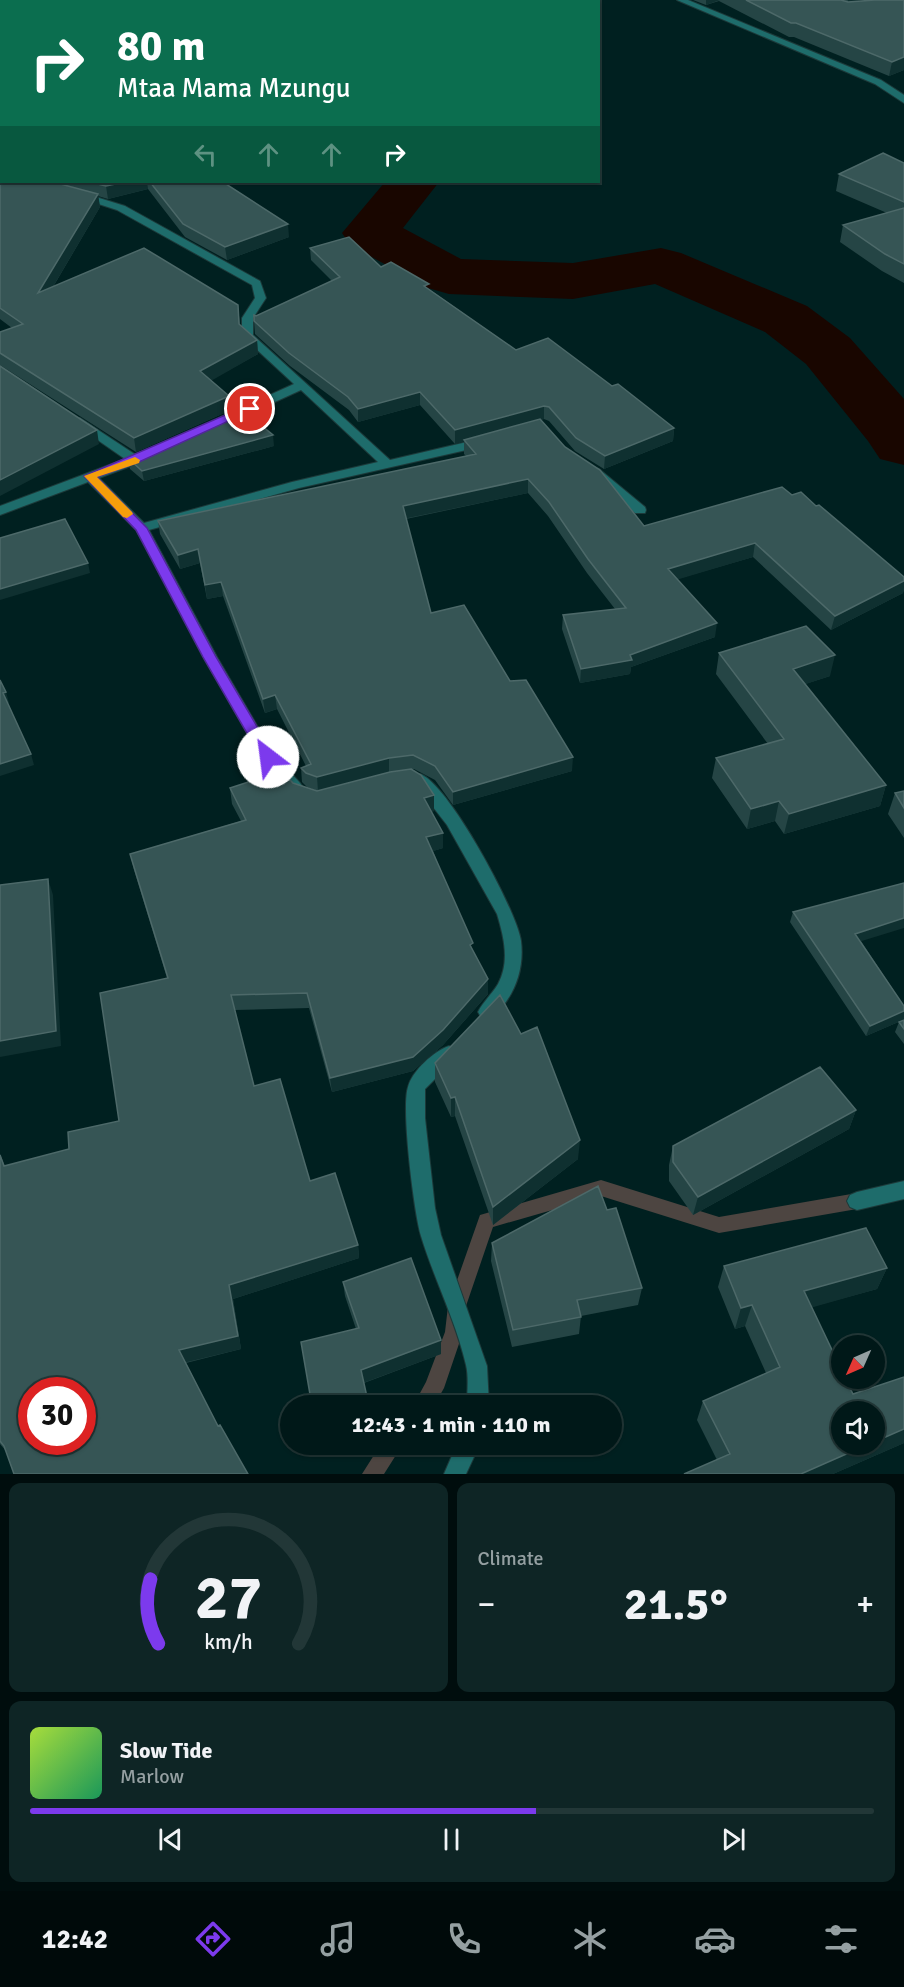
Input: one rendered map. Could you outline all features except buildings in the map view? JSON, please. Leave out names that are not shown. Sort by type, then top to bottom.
[{"type":"street","points":[[681,0],[878,82],[904,100]]},
{"type":"street","points":[[72,193],[121,208],[256,283],[261,292],[261,299],[248,316],[248,336],[345,420],[386,463]]},
{"type":"street","points":[[215,425],[302,385]]},
{"type":"street","points":[[67,415],[135,460]]},
{"type":"street","points":[[141,528],[386,463],[471,446],[502,437]]},
{"type":"street","points":[[0,511],[155,452]]},
{"type":"street","points":[[586,466],[602,476],[640,510]]},
{"type":"street","points":[[90,476],[141,528],[210,657],[268,757],[301,793],[310,796]]},
{"type":"street","points":[[406,778],[414,777],[428,785],[454,824],[505,913],[511,928],[513,967],[508,986],[475,1025]]},
{"type":"street","points":[[459,1043],[421,1079],[416,1088],[416,1118],[431,1235],[477,1366],[478,1395]]},
{"type":"street","points":[[857,1201],[904,1190]]},
{"type":"street","points":[[455,1474],[464,1455]]},
{"type":"waterway","points":[[412,183],[370,233],[449,276],[573,281],[661,265],[786,319],[828,351],[900,436],[904,445]]},
{"type":"waterway","points":[[429,1395],[454,1332],[457,1306],[486,1221],[601,1188],[719,1225],[857,1201]]},
{"type":"waterway","points":[[372,1474],[385,1455]]},
{"type":"slow traffic","points":[[127,514],[90,476],[135,460]]},
{"type":"route","points":[[250,409],[135,460],[90,476],[141,528],[210,657],[268,757]]}]
